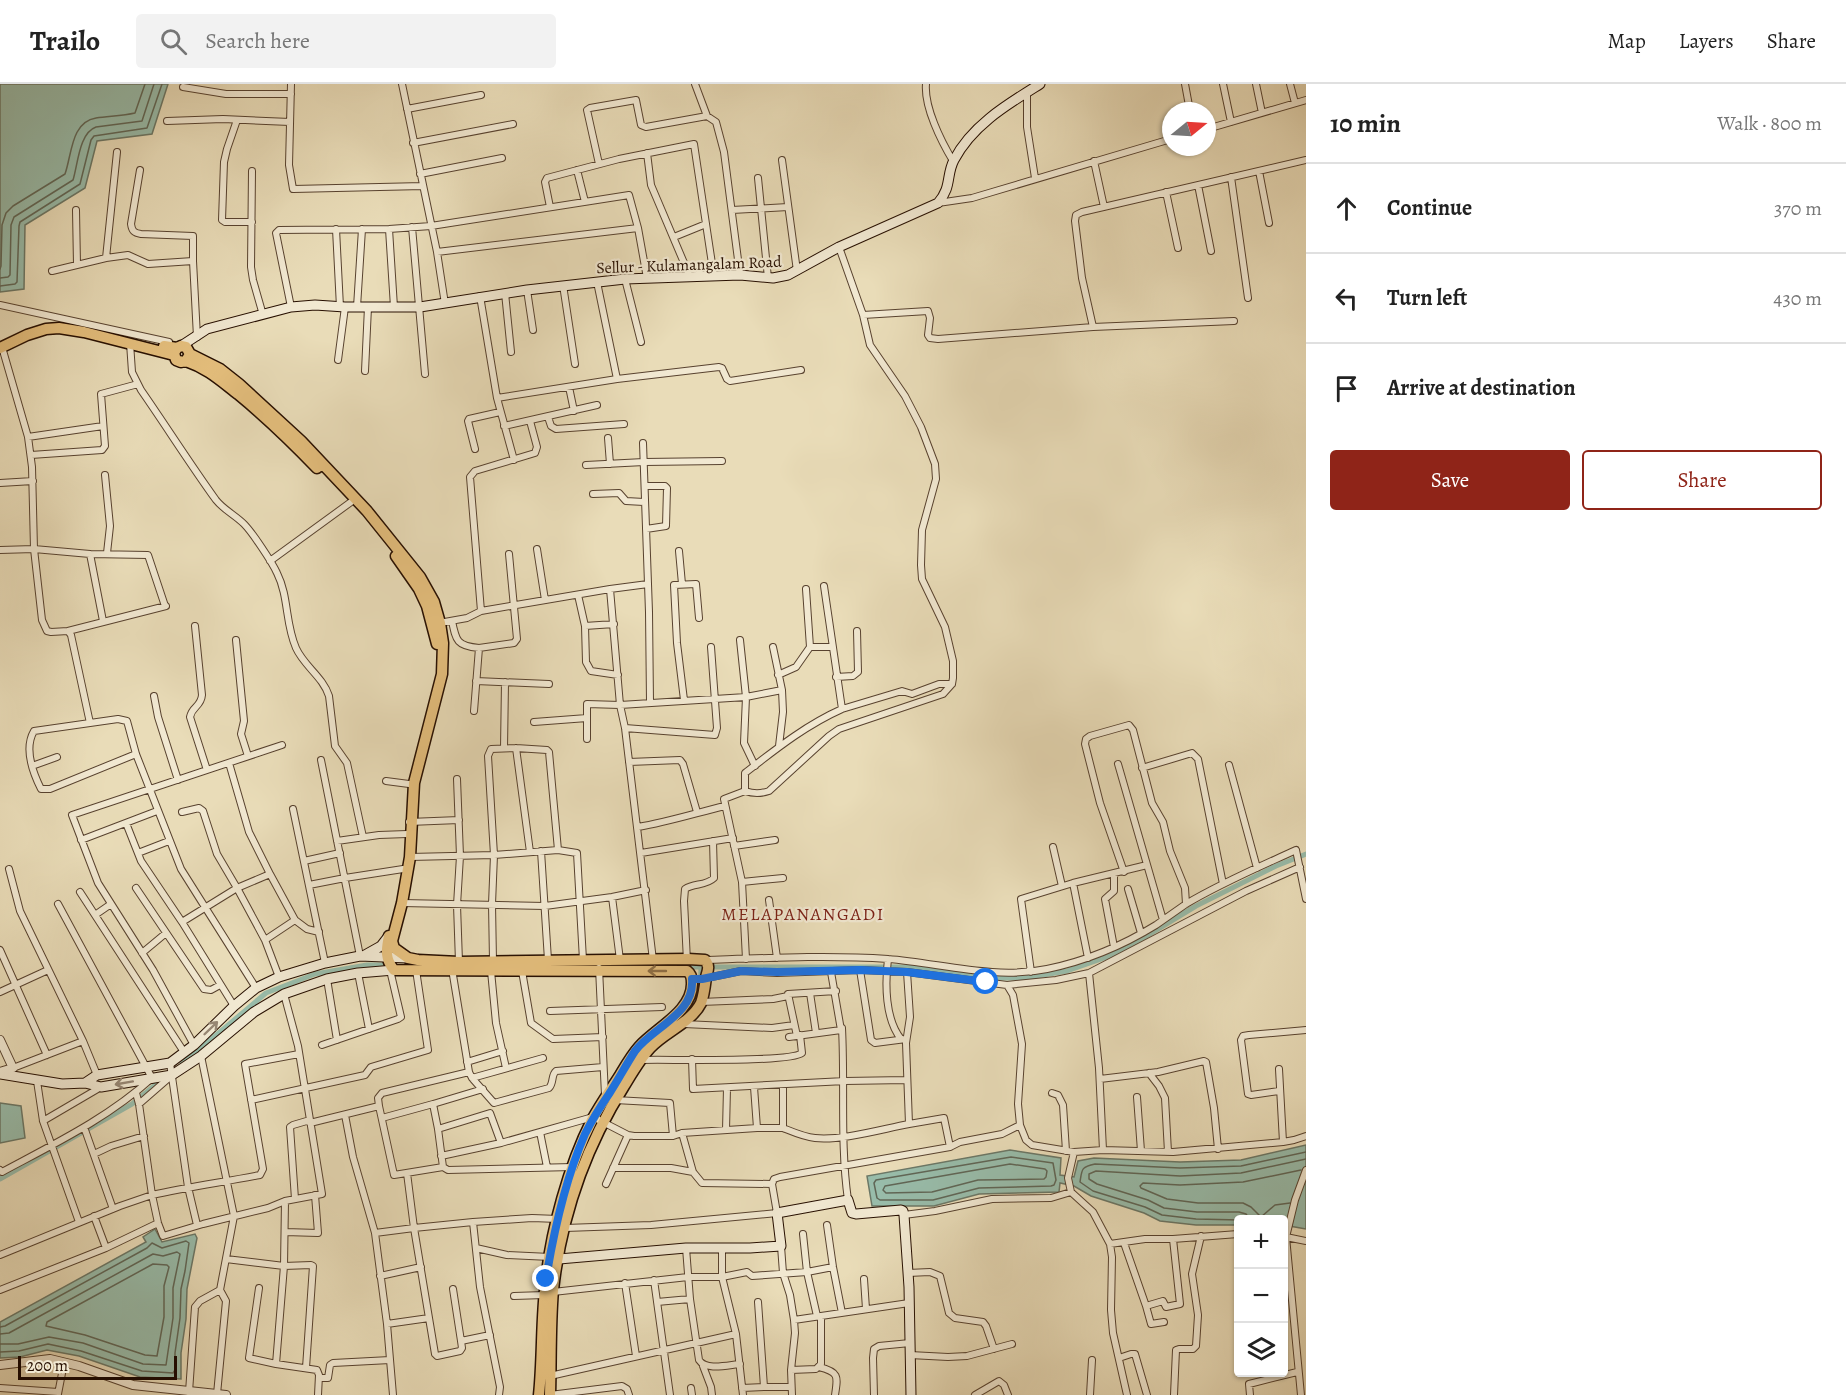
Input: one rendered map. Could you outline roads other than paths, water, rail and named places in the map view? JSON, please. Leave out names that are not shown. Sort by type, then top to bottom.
[{"type":"main road","points":[[938,203],[948,188],[953,161],[975,131],[1010,102],[1040,84]]},
{"type":"main road","name":"Sellur - Kulamangalam Road","points":[[197,337],[213,327],[291,307],[315,305],[394,307],[445,304],[480,296],[625,279],[740,275],[781,278],[839,247],[938,203]]},
{"type":"main road","points":[[1,348],[27,335],[46,329],[59,328],[84,332],[96,330],[131,341],[183,351],[269,420],[351,502],[396,556],[419,589],[443,643],[442,674],[414,783],[403,869],[390,940],[396,950],[408,958],[453,965],[492,966],[548,960],[583,960],[599,966],[620,960],[653,960],[697,970]]},
{"type":"main road","points":[[183,351],[197,337]]},
{"type":"main road","points":[[131,341],[183,351],[220,369],[239,384],[301,441],[363,506],[426,585],[434,602],[438,666],[409,784],[410,857],[402,903],[386,949],[388,965]]},
{"type":"main road","points":[[170,1072],[189,1048],[256,988],[279,977],[324,963],[361,956],[390,940]]},
{"type":"main road","points":[[361,956],[388,965],[416,970],[453,965]]},
{"type":"main road","points":[[0,1073],[37,1081],[62,1084],[85,1083],[100,1087],[152,1078],[170,1072],[199,1057],[254,1012],[284,994],[408,958]]},
{"type":"main road","points":[[492,966],[522,971],[599,966],[697,970]]},
{"type":"main road","points":[[610,1099],[659,1039],[693,1013],[701,1002],[697,970]]},
{"type":"main road","points":[[539,1395],[554,1258],[573,1167],[638,1048],[681,1010],[689,999],[697,970]]},
{"type":"main road","points":[[189,1048],[199,1057]]},
{"type":"main road","points":[[85,1083],[97,1076],[147,1068],[170,1072]]},
{"type":"main road","points":[[561,1223],[591,1146],[598,1120]]},
{"type":"main road","points":[[554,1258],[686,1248],[750,1248],[781,1245],[777,1213],[848,1200],[852,1213],[856,1214],[903,1211],[908,1273],[911,1395]]},
{"type":"main road","points":[[549,1293],[550,1395]]},
{"type":"street","points":[[291,84],[289,165],[293,189],[423,186]]},
{"type":"street","points":[[402,84],[445,304]]},
{"type":"street","points":[[695,84],[707,116],[716,122],[720,134],[740,275]]},
{"type":"street","points":[[926,84],[926,100],[953,161]]},
{"type":"street","points":[[1185,84],[1188,102]]},
{"type":"street","points":[[1223,84],[1231,122]]},
{"type":"street","points":[[1256,84],[1262,113]]},
{"type":"street","points":[[1290,84],[1294,104]]},
{"type":"street","points":[[183,87],[226,94],[291,94]]},
{"type":"street","points":[[1027,92],[1027,127],[1035,178]]},
{"type":"street","points":[[406,109],[481,95]]},
{"type":"street","points":[[599,164],[587,110],[590,108],[636,100],[641,124],[646,127],[707,116]]},
{"type":"street","points":[[1216,126],[1306,100]]},
{"type":"street","points":[[237,120],[224,162],[222,220],[252,222]]},
{"type":"street","points":[[167,121],[290,122]]},
{"type":"street","points":[[413,143],[513,124]]},
{"type":"street","points":[[938,203],[972,198],[1162,142]]},
{"type":"street","points":[[550,207],[545,180],[599,164],[694,144],[714,276]]},
{"type":"street","points":[[106,258],[117,152]]},
{"type":"street","points":[[647,153],[650,180],[690,277]]},
{"type":"street","points":[[420,174],[502,158]]},
{"type":"street","points":[[782,160],[797,271]]},
{"type":"street","points":[[1093,327],[1082,278],[1075,221],[1077,215],[1306,160]]},
{"type":"street","points":[[1094,161],[1104,207]]},
{"type":"street","points":[[140,170],[132,230],[136,234],[194,236],[197,337]]},
{"type":"street","points":[[577,170],[585,202]]},
{"type":"street","points":[[252,171],[251,267],[263,315]]},
{"type":"street","points":[[1259,171],[1269,223]]},
{"type":"street","points":[[1231,177],[1248,298]]},
{"type":"street","points":[[758,178],[768,278]]},
{"type":"street","points":[[1198,185],[1211,251]]},
{"type":"street","points":[[1166,192],[1178,248]]},
{"type":"street","points":[[291,307],[277,231],[431,226],[629,195],[638,228],[647,278]]},
{"type":"street","points":[[732,210],[788,207]]},
{"type":"street","points":[[76,210],[77,265]]},
{"type":"street","points":[[674,237],[706,224]]},
{"type":"street","points":[[412,227],[425,374]]},
{"type":"street","points":[[436,252],[638,228]]},
{"type":"street","points":[[336,229],[342,307],[338,360]]},
{"type":"street","points":[[357,307],[362,229]]},
{"type":"street","points":[[389,229],[394,307]]},
{"type":"street","points":[[746,958],[742,882],[724,799],[745,791],[761,794],[769,791],[839,729],[943,694],[952,684],[953,678],[953,661],[945,627],[928,594],[921,572],[922,530],[936,479],[935,465],[921,427],[905,396],[870,345],[863,315],[839,247]]},
{"type":"street","points":[[52,271],[128,255],[148,264],[193,261]]},
{"type":"street","points":[[625,279],[641,342]]},
{"type":"street","points":[[597,282],[617,379]]},
{"type":"street","points":[[563,285],[575,364]]},
{"type":"street","points":[[527,290],[533,330]]},
{"type":"street","points":[[505,293],[511,352]]},
{"type":"street","points":[[480,296],[497,398],[514,460]]},
{"type":"street","points":[[0,305],[172,343],[183,351]]},
{"type":"street","points":[[365,371],[368,307]]},
{"type":"street","points":[[863,315],[928,311],[930,318],[928,335],[930,338],[938,339],[1093,327],[1234,321]]},
{"type":"street","points":[[131,341],[132,372],[138,384],[217,501],[248,528],[284,586],[289,626],[297,649],[327,688],[330,696],[335,746],[347,763],[363,837]]},
{"type":"street","points":[[0,550],[34,549],[90,554],[148,555],[166,606],[68,631],[51,632],[45,629],[34,549],[31,455],[28,437],[1,348]]},
{"type":"street","points":[[497,398],[617,379],[719,367],[730,381],[801,370]]},
{"type":"street","points":[[31,455],[102,450],[105,446],[100,394],[138,384]]},
{"type":"street","points":[[569,387],[574,411]]},
{"type":"street","points":[[504,426],[597,405]]},
{"type":"street","points":[[475,449],[469,419],[500,412]]},
{"type":"street","points":[[548,417],[551,426],[556,429],[624,424]]},
{"type":"street","points":[[481,611],[471,477],[475,471],[535,453],[537,451],[530,421]]},
{"type":"street","points":[[28,437],[103,426]]},
{"type":"street","points":[[608,438],[610,464]]},
{"type":"street","points":[[643,443],[650,702]]},
{"type":"street","points":[[586,465],[722,461]]},
{"type":"street","points":[[105,476],[110,526],[107,554]]},
{"type":"street","points":[[0,483],[33,480]]},
{"type":"street","points":[[645,486],[665,486],[667,488],[666,526],[646,529]]},
{"type":"street","points":[[593,494],[620,493],[626,501],[644,502]]},
{"type":"street","points":[[270,561],[351,502]]},
{"type":"street","points":[[537,549],[545,600]]},
{"type":"street","points":[[680,551],[682,584]]},
{"type":"street","points":[[90,554],[103,621]]},
{"type":"street","points":[[452,621],[455,634],[464,646],[478,648],[516,641],[509,554]]},
{"type":"street","points":[[436,623],[467,618],[481,611],[648,584]]},
{"type":"street","points":[[684,700],[677,643],[674,585],[696,584],[699,618]]},
{"type":"street","points":[[824,586],[842,709]]},
{"type":"street","points":[[610,589],[620,705],[638,827],[653,960]]},
{"type":"street","points":[[778,675],[796,668],[810,647],[806,589]]},
{"type":"street","points":[[578,595],[585,626],[588,667],[591,671],[618,675]]},
{"type":"street","points":[[585,626],[614,624]]},
{"type":"street","points":[[195,626],[202,701],[191,712],[190,717],[207,770]]},
{"type":"street","points":[[68,631],[71,635],[90,723]]},
{"type":"street","points":[[836,677],[853,675],[858,672],[857,631]]},
{"type":"street","points":[[236,640],[244,721],[242,734],[248,756]]},
{"type":"street","points":[[740,640],[746,697],[744,743],[755,766]]},
{"type":"street","points":[[772,646],[782,690],[783,712],[779,746]]},
{"type":"street","points":[[625,729],[716,735],[711,647]]},
{"type":"street","points":[[810,647],[832,647]]},
{"type":"street","points":[[474,711],[478,648]]},
{"type":"street","points":[[476,681],[549,684]]},
{"type":"street","points":[[504,748],[505,682]]},
{"type":"street","points":[[745,791],[745,773],[779,746],[822,718],[842,709],[902,691],[912,694],[939,684],[952,684]]},
{"type":"street","points":[[587,739],[586,704],[620,705],[746,697],[782,690]]},
{"type":"street","points":[[154,696],[158,717],[178,780]]},
{"type":"street","points":[[534,722],[587,718]]},
{"type":"street","points":[[136,754],[41,789],[32,766],[31,736],[34,731],[124,719],[129,726],[136,754],[181,869],[256,988]]},
{"type":"street","points":[[1124,872],[1088,763],[1084,744],[1086,739],[1097,733],[1129,725],[1154,808],[1163,822],[1170,851],[1185,888],[1186,904]]},
{"type":"street","points":[[189,1048],[142,953],[98,883],[72,815],[282,745]]},
{"type":"street","points":[[516,748],[530,852]]},
{"type":"street","points":[[506,1068],[496,1023],[492,966],[494,855],[488,756],[491,749],[516,748],[549,752],[558,850]]},
{"type":"street","points":[[1142,768],[1192,753],[1196,756],[1223,884]]},
{"type":"street","points":[[32,766],[57,758]]},
{"type":"street","points":[[321,760],[361,956]]},
{"type":"street","points":[[629,762],[680,760],[697,812]]},
{"type":"street","points":[[229,763],[249,832],[270,874],[295,920],[307,929],[319,932]]},
{"type":"street","points":[[1118,764],[1163,920]]},
{"type":"street","points":[[1229,765],[1257,868]]},
{"type":"street","points":[[457,779],[460,856],[453,965],[470,1075],[494,1103],[549,1088],[556,1071],[603,1067]]},
{"type":"street","points":[[386,781],[409,784]]},
{"type":"street","points":[[638,827],[669,822],[697,812],[725,806]]},
{"type":"street","points":[[182,812],[199,808],[202,811],[217,854],[265,940],[279,977]]},
{"type":"street","points":[[293,809],[324,963]]},
{"type":"street","points":[[81,840],[158,811]]},
{"type":"street","points":[[410,822],[459,820]]},
{"type":"street","points":[[126,823],[141,861],[234,1006]]},
{"type":"street","points":[[338,841],[407,834]]},
{"type":"street","points":[[641,853],[733,838]]},
{"type":"street","points":[[734,846],[775,840]]},
{"type":"street","points":[[138,853],[169,841]]},
{"type":"street","points":[[697,970],[684,901],[685,890],[688,887],[710,882],[714,878],[713,842]]},
{"type":"street","points":[[1053,847],[1062,886]]},
{"type":"street","points":[[697,970],[746,958],[777,958],[888,961],[999,973],[1031,972],[1088,958],[1114,947],[1223,884],[1306,847]]},
{"type":"street","points":[[410,857],[494,855],[558,850],[577,853],[583,960]]},
{"type":"street","points":[[541,851],[548,960]]},
{"type":"street","points":[[1296,851],[1306,899]]},
{"type":"street","points":[[304,861],[340,853]]},
{"type":"street","points":[[1031,972],[1021,899],[1073,883],[1147,865]]},
{"type":"street","points":[[697,970],[887,971],[1007,985],[1056,980],[1089,973],[1300,865]]},
{"type":"street","points":[[9,869],[20,911],[97,1076]]},
{"type":"street","points":[[309,885],[403,869]]},
{"type":"street","points":[[182,922],[237,888],[270,874]]},
{"type":"street","points":[[1114,874],[1114,891],[1105,899],[1114,947]]},
{"type":"street","points":[[742,882],[783,878]]},
{"type":"street","points":[[1073,883],[1088,958]]},
{"type":"street","points":[[136,888],[204,989],[211,990],[220,985]]},
{"type":"street","points":[[1128,889],[1141,933]]},
{"type":"street","points":[[402,903],[545,906],[646,890]]},
{"type":"street","points":[[80,892],[189,1048]]},
{"type":"street","points":[[612,897],[620,960]]},
{"type":"street","points":[[770,900],[777,958]]},
{"type":"street","points":[[0,1170],[2,1172],[104,1115],[136,1093],[152,1078],[58,904]]},
{"type":"street","points":[[95,915],[111,904]]},
{"type":"street","points":[[265,940],[295,920]]},
{"type":"street","points":[[142,953],[166,933]]},
{"type":"street","points":[[0,950],[47,1055]]},
{"type":"street","points":[[888,961],[889,1016],[892,1027],[904,1039]]},
{"type":"street","points":[[322,1045],[401,1017],[388,965]]},
{"type":"street","points":[[599,966],[603,1067],[610,1099],[670,1103],[673,1136]]},
{"type":"street","points":[[0,992],[48,970]]},
{"type":"street","points":[[251,1100],[365,1075],[370,1067],[428,1050],[416,970]]},
{"type":"street","points":[[860,970],[871,1040],[874,1043],[904,1039]]},
{"type":"street","points":[[522,971],[531,1023],[553,1039],[603,1037]]},
{"type":"street","points":[[831,972],[842,1028],[844,1166],[848,1200]]},
{"type":"street","points":[[907,972],[910,1017],[904,1039],[909,1124]]},
{"type":"street","points":[[358,973],[369,1029]]},
{"type":"street","points":[[1089,973],[1100,1079],[1103,1150]]},
{"type":"street","points":[[327,980],[337,1040]]},
{"type":"street","points":[[1007,985],[1013,995],[1022,1044],[1018,1104],[1020,1125],[1026,1140],[1032,1145],[1074,1152],[1103,1150],[1168,1152],[1282,1142],[1306,1136]]},
{"type":"street","points":[[701,1002],[773,999],[789,994],[836,991]]},
{"type":"street","points":[[810,993],[816,1033]]},
{"type":"street","points":[[136,1093],[152,1195],[163,1236],[197,1225],[268,1208],[285,1201],[322,1194],[299,1054],[284,994]]},
{"type":"street","points":[[640,1060],[768,1059],[802,1053],[795,1036],[788,996]]},
{"type":"street","points":[[550,1011],[662,1007]]},
{"type":"street","points":[[680,1024],[772,1028],[794,1025]]},
{"type":"street","points":[[795,1036],[842,1028]]},
{"type":"street","points":[[1280,1091],[1248,1094],[1241,1040],[1243,1036],[1249,1035],[1306,1030]]},
{"type":"street","points":[[0,1040],[13,1068]]},
{"type":"street","points":[[0,1073],[82,1041]]},
{"type":"street","points":[[467,1062],[502,1052]]},
{"type":"street","points":[[0,1255],[152,1195],[260,1175],[263,1169],[245,1064],[299,1054]]},
{"type":"street","points":[[199,1057],[234,1216],[220,1290],[225,1301],[217,1394]]},
{"type":"street","points":[[543,1058],[506,1068],[382,1093],[378,1098],[379,1106],[394,1175],[443,1167],[448,1170],[573,1167]]},
{"type":"street","points":[[692,1059],[693,1089],[906,1080]]},
{"type":"street","points":[[1100,1079],[1149,1073],[1206,1062],[1218,1149]]},
{"type":"street","points":[[1279,1069],[1282,1142]]},
{"type":"street","points":[[139,1104],[170,1072]]},
{"type":"street","points":[[170,1072],[188,1187],[197,1225]]},
{"type":"street","points":[[1149,1073],[1165,1098],[1168,1152]]},
{"type":"street","points":[[37,1081],[43,1121],[79,1222]]},
{"type":"street","points":[[783,1085],[783,1128]]},
{"type":"street","points":[[43,1121],[100,1087]]},
{"type":"street","points":[[754,1087],[757,1128]]},
{"type":"street","points":[[726,1130],[727,1088]]},
{"type":"street","points":[[382,1118],[483,1089]]},
{"type":"street","points":[[1052,1093],[1058,1095],[1063,1106],[1066,1151]]},
{"type":"street","points":[[1137,1096],[1141,1151]]},
{"type":"street","points":[[433,1104],[443,1167]]},
{"type":"street","points":[[295,1199],[290,1127],[379,1106]]},
{"type":"street","points":[[438,1129],[490,1113],[501,1143]]},
{"type":"street","points":[[345,1115],[353,1157],[375,1233],[387,1324],[393,1395]]},
{"type":"street","points":[[441,1156],[598,1120],[628,1135],[673,1136],[681,1133],[783,1128],[814,1138],[844,1137],[944,1118],[950,1147]]},
{"type":"street","points":[[375,1233],[532,1218],[561,1223],[651,1225],[777,1213],[772,1184],[774,1179],[950,1147],[960,1142],[1002,1134],[1020,1125]]},
{"type":"street","points":[[84,1127],[113,1209]]},
{"type":"street","points":[[540,1132],[547,1167]]},
{"type":"street","points":[[681,1133],[693,1172],[699,1180],[706,1184],[772,1184]]},
{"type":"street","points":[[606,1184],[628,1135]]},
{"type":"street","points":[[94,1154],[144,1136]]},
{"type":"street","points":[[1074,1152],[1068,1178],[1071,1192],[1093,1212],[1110,1244],[1113,1332],[1127,1395]]},
{"type":"street","points":[[613,1168],[671,1168],[693,1172]]},
{"type":"street","points":[[1288,1226],[1306,1170]]},
{"type":"street","points":[[407,1173],[414,1228],[437,1356],[460,1351],[462,1348],[453,1289]]},
{"type":"street","points":[[904,1215],[992,1199],[1051,1198],[1071,1192]]},
{"type":"street","points":[[285,1232],[318,1233],[315,1195]]},
{"type":"street","points":[[276,1364],[284,1266],[285,1201]]},
{"type":"street","points":[[94,1216],[106,1248]]},
{"type":"street","points":[[473,1222],[480,1287],[500,1387],[499,1395]]},
{"type":"street","points":[[0,1290],[106,1248],[158,1223]]},
{"type":"street","points":[[827,1225],[842,1313]]},
{"type":"street","points":[[803,1234],[807,1272],[819,1316],[822,1357],[819,1367]]},
{"type":"street","points":[[1110,1244],[1145,1239],[1234,1234]]},
{"type":"street","points":[[1174,1395],[1176,1350],[1193,1349],[1196,1346],[1198,1315],[1192,1274],[1201,1236]]},
{"type":"street","points":[[1288,1238],[1306,1241]]},
{"type":"street","points":[[1146,1306],[1163,1301],[1166,1307],[1180,1304],[1173,1239]]},
{"type":"street","points":[[1124,1243],[1151,1324],[1164,1322]]},
{"type":"street","points":[[781,1245],[783,1273],[790,1295],[795,1333],[791,1370],[792,1395]]},
{"type":"street","points":[[722,1247],[722,1277],[736,1334],[743,1391],[764,1387],[791,1387]]},
{"type":"street","points":[[476,1248],[507,1255],[554,1258]]},
{"type":"street","points":[[686,1248],[695,1343],[712,1395]]},
{"type":"street","points":[[226,1259],[284,1266],[311,1265],[314,1269],[306,1368]]},
{"type":"street","points":[[380,1276],[421,1267]]},
{"type":"street","points":[[514,1296],[654,1280],[722,1277],[747,1272],[752,1276],[807,1272],[833,1267]]},
{"type":"street","points":[[1288,1268],[1301,1395]]},
{"type":"street","points":[[908,1273],[930,1272],[940,1276],[949,1313],[955,1318],[983,1322],[994,1349]]},
{"type":"street","points":[[864,1279],[866,1309]]},
{"type":"street","points":[[654,1280],[670,1395]]},
{"type":"street","points":[[625,1283],[636,1356]]},
{"type":"street","points":[[259,1288],[249,1358],[317,1370],[319,1374],[318,1395]]},
{"type":"street","points":[[189,1392],[195,1307],[200,1301],[220,1290]]},
{"type":"street","points":[[657,1302],[690,1299]]},
{"type":"street","points":[[758,1302],[764,1387]]},
{"type":"street","points":[[794,1320],[909,1303]]},
{"type":"street","points":[[387,1324],[429,1318]]},
{"type":"street","points":[[550,1376],[736,1334]]},
{"type":"street","points":[[461,1341],[490,1335]]},
{"type":"street","points":[[873,1395],[874,1348],[910,1343]]},
{"type":"street","points":[[910,1355],[967,1356],[1012,1344]]},
{"type":"street","points":[[1119,1358],[1135,1354],[1147,1395]]},
{"type":"street","points":[[0,1365],[50,1359],[156,1392],[226,1395]]},
{"type":"street","points":[[319,1378],[328,1378],[330,1365],[333,1363],[390,1360]]},
{"type":"street","points":[[1090,1395],[1092,1360]]},
{"type":"street","points":[[3,1391],[58,1393],[64,1363]]},
{"type":"street","points":[[703,1366],[740,1364]]},
{"type":"street","points":[[791,1370],[819,1367],[833,1371],[836,1375],[835,1395]]},
{"type":"street","points":[[1250,1395],[1249,1384],[1298,1372]]},
{"type":"street","points":[[975,1395],[999,1381],[1004,1385],[1008,1395]]},
{"type":"street","points":[[550,1395],[622,1386],[627,1389],[629,1395]]},
{"type":"water","points":[[0,84],[168,84],[152,134],[97,141],[85,188],[25,225],[24,289],[0,292]]},
{"type":"water","points":[[0,1103],[21,1106],[25,1138],[0,1143]]},
{"type":"water","points":[[1306,1145],[1306,1229],[1288,1226],[1288,1215],[1234,1215],[1234,1225],[1196,1225],[1160,1221],[1144,1213],[1091,1196],[1074,1186],[1060,1183],[1059,1192],[979,1194],[934,1206],[872,1206],[867,1176],[1010,1150],[1061,1158],[1060,1175],[1074,1177],[1078,1161],[1094,1158],[1180,1162],[1241,1160]]},
{"type":"water","points":[[155,1229],[162,1242],[195,1234],[197,1238],[187,1289],[181,1379],[140,1377],[79,1356],[47,1350],[20,1357],[0,1358],[0,1322],[146,1242],[143,1237]]},
{"type":"waterway","points":[[686,967],[914,967],[1000,978],[1025,978],[1067,971],[1107,957],[1196,906],[1276,866],[1306,854]]},
{"type":"waterway","points":[[182,1064],[266,993],[315,974],[367,965],[391,965]]},
{"type":"waterway","points":[[677,1020],[689,1009],[699,991],[701,967]]},
{"type":"waterway","points":[[0,1179],[132,1104],[165,1077]]},
{"type":"district","name":"MELAPANANGADI","points":[[803,914]]}]
